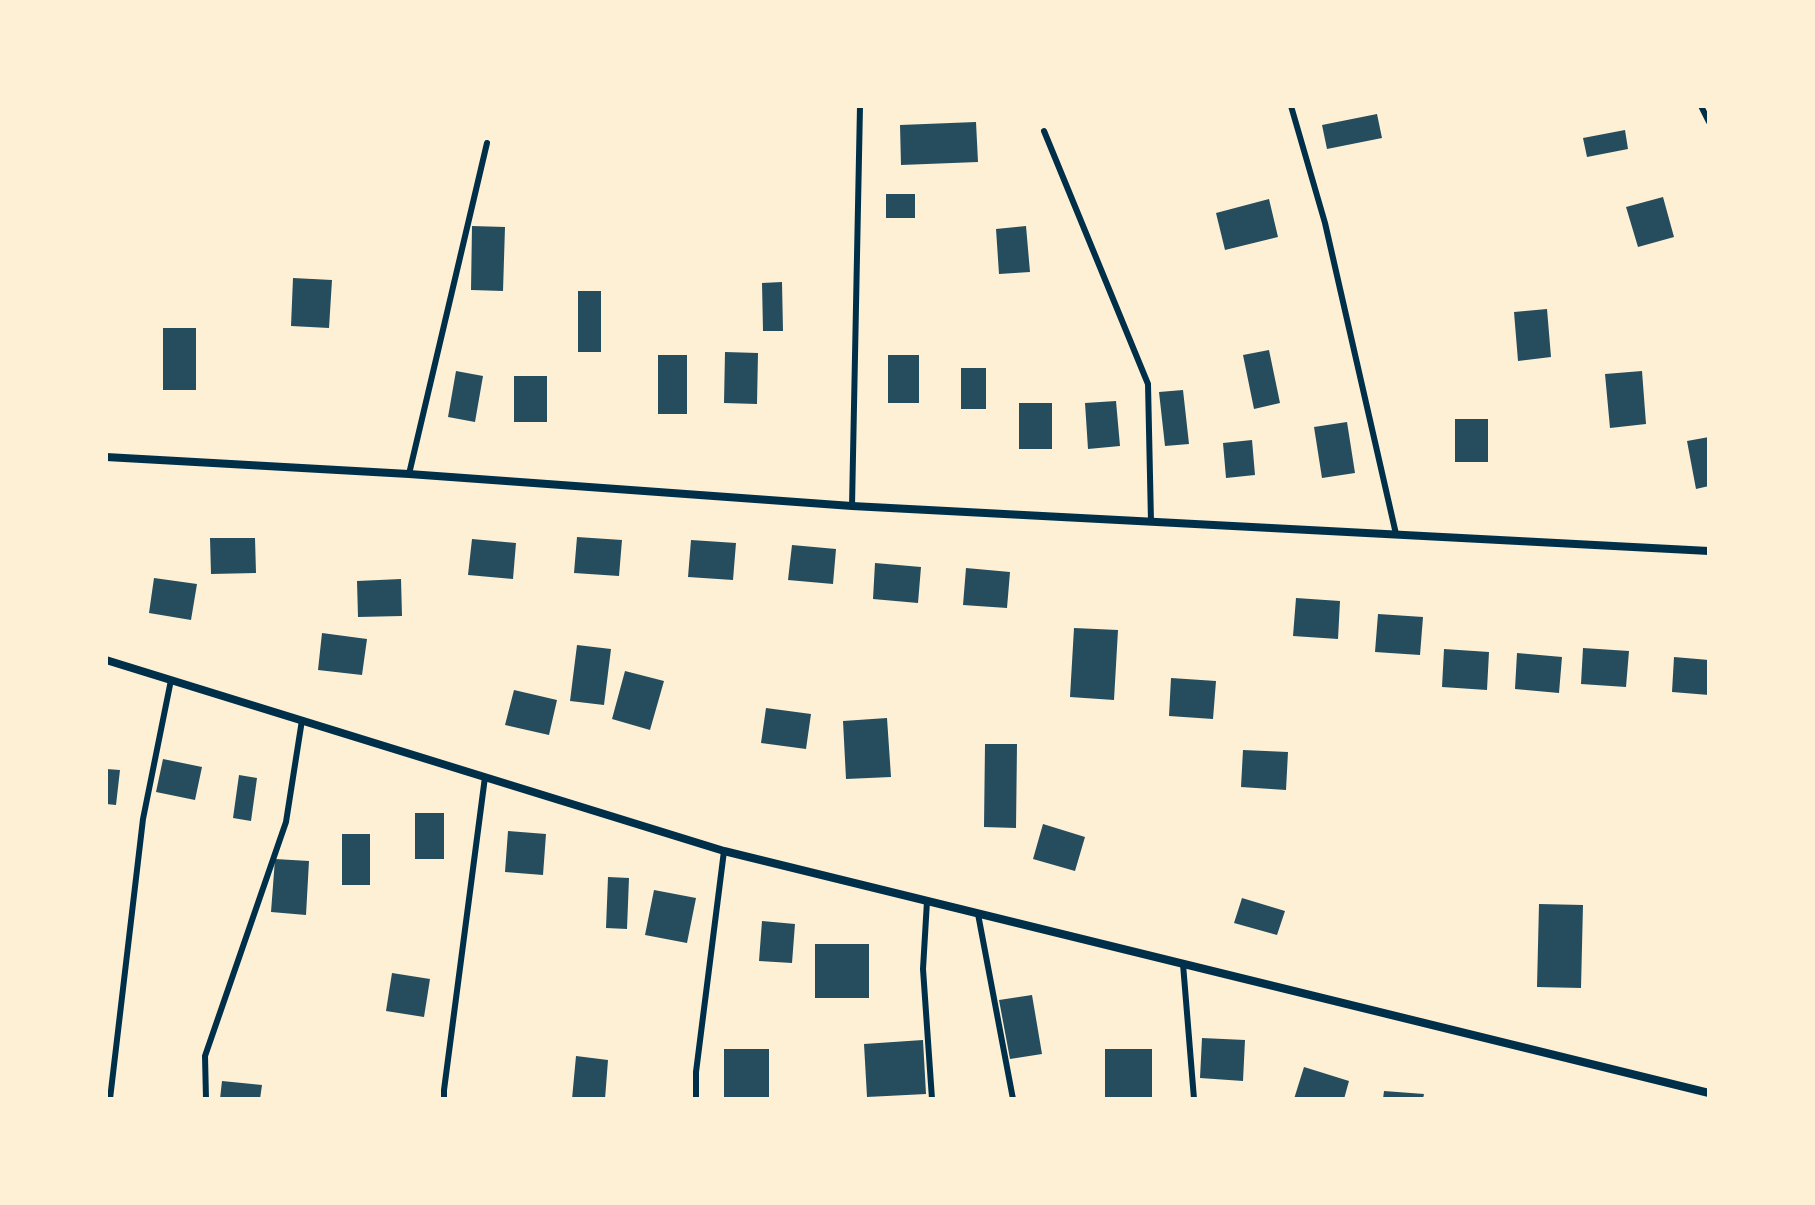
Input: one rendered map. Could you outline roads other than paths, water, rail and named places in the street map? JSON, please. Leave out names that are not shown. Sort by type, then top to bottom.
[{"type":"street","points":[[106,457],[409,474],[852,506],[1709,551]]},
{"type":"street","points":[[106,660],[724,851],[1708,1095]]},
{"type":"lane","points":[[852,506],[860,106]]},
{"type":"lane","points":[[1291,106],[1325,223],[1396,534]]},
{"type":"lane","points":[[1701,106],[1709,122]]},
{"type":"lane","points":[[1044,131],[1148,384],[1151,522]]},
{"type":"lane","points":[[409,474],[487,143]]},
{"type":"lane","points":[[110,1099],[143,819],[171,680]]},
{"type":"lane","points":[[206,1099],[205,1056],[286,822],[302,720]]},
{"type":"lane","points":[[444,1099],[485,777]]},
{"type":"lane","points":[[696,1099],[696,1072],[724,851]]},
{"type":"lane","points":[[927,901],[923,969],[932,1099]]},
{"type":"lane","points":[[978,914],[1013,1099]]},
{"type":"lane","points":[[1183,964],[1194,1099]]}]
